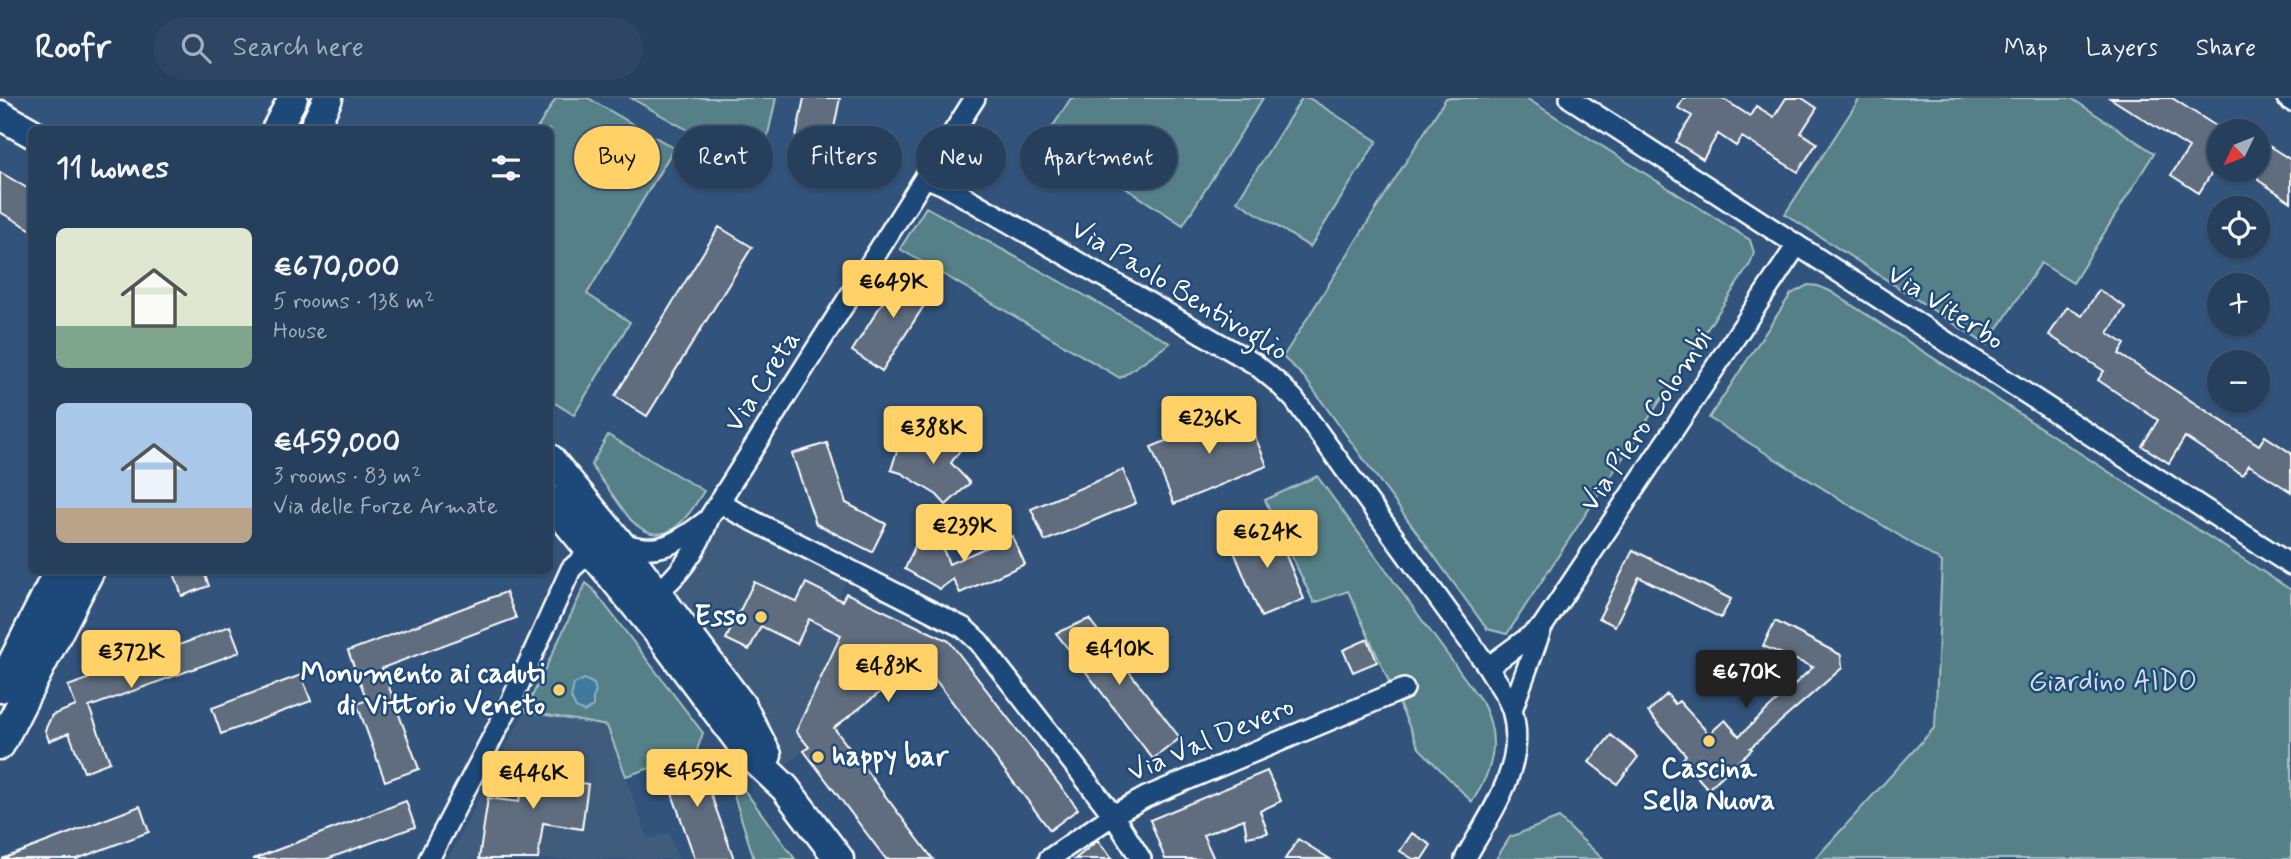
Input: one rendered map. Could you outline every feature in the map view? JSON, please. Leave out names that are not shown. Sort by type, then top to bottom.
[{"type":"street","points":[[278,126],[292,98]]},
{"type":"street","points":[[315,126],[328,98]]},
{"type":"street","name":"Via Creta","points":[[957,126],[975,98]]},
{"type":"street","name":"Via Viterbo","points":[[1570,98],[2291,565]]},
{"type":"street","points":[[0,115],[28,131]]},
{"type":"street","name":"Via Creta","points":[[643,596],[671,581],[703,535],[714,510],[917,189]]},
{"type":"street","name":"Via Paolo Bentivoglio","points":[[951,189],[1255,364],[1279,383],[1302,410],[1488,667],[1512,710]]},
{"type":"street","name":"Via Piero Colombi","points":[[1512,710],[1542,627],[1797,245]]},
{"type":"street","points":[[553,464],[604,545],[729,708],[749,754],[785,788],[839,859]]},
{"type":"street","points":[[553,503],[604,545]]},
{"type":"street","points":[[714,510],[734,511],[964,628],[979,642],[1113,815],[1141,859]]},
{"type":"street","name":"Via Creta","points":[[604,545],[652,550],[688,535],[714,510]]},
{"type":"street","points":[[429,859],[511,702],[571,569],[604,545]]},
{"type":"street","points":[[0,688],[57,574]]},
{"type":"street","points":[[0,745],[88,574]]},
{"type":"street","name":"Via Piero Colombi","points":[[1488,667],[1542,627]]},
{"type":"street","name":"Via Val Devero","points":[[1049,859],[1113,815],[1158,792],[1404,689]]},
{"type":"street","points":[[1465,859],[1506,786],[1513,762],[1515,735],[1512,710]]},
{"type":"shaded area","points":[[725,515],[849,576],[826,622],[917,665],[780,769],[658,605],[679,588],[693,570],[710,546]]},
{"type":"shaded area","points":[[584,679],[594,684],[596,692],[593,706],[584,712],[576,708],[571,698],[574,684]]},
{"type":"shaded area","points":[[525,711],[607,726],[648,839],[669,833],[678,859],[448,859]]},
{"type":"green space","points":[[556,98],[588,98],[636,126],[574,126],[574,189],[650,189],[587,294],[630,322],[574,415],[553,402],[553,126],[539,126]]},
{"type":"green space","points":[[631,98],[776,98],[770,126],[680,126]]},
{"type":"green space","points":[[1071,98],[1263,98],[1183,225],[1127,189],[1177,189],[1177,126],[1053,126]]},
{"type":"green space","points":[[1302,98],[1309,98],[1377,141],[1310,247],[1237,201]]},
{"type":"green space","points":[[1446,98],[1526,98],[1750,240],[1754,253],[1750,264],[1507,634],[1487,629],[1304,377],[1283,357]]},
{"type":"green space","points":[[1860,98],[2071,98],[2154,153],[2073,283],[2041,263],[1987,345],[1785,214]]},
{"type":"green space","points":[[660,140],[674,148],[660,171]]},
{"type":"green space","points":[[926,207],[1170,343],[1120,378],[900,249]]},
{"type":"green space","name":"Giardino AIDO","points":[[1808,285],[1830,291],[2291,590],[2291,859],[1815,859],[1935,727],[1942,562],[1709,418],[1791,294]]},
{"type":"green space","points":[[608,435],[704,491],[689,513],[673,529],[653,533],[642,529],[630,519],[591,465]]},
{"type":"green space","points":[[1317,476],[1482,702],[1492,728],[1492,753],[1486,778],[1472,802],[1419,748],[1348,591],[1314,603],[1265,500]]},
{"type":"green space","points":[[586,583],[703,733],[696,753],[626,776],[607,726],[525,711]]},
{"type":"green space","points":[[723,761],[795,859],[754,859]]},
{"type":"green space","points":[[1559,818],[1603,859],[1496,859],[1510,837]]},
{"type":"building","points":[[804,98],[840,98],[834,126],[798,126]]},
{"type":"building","points":[[1684,98],[1722,98],[1750,116],[1756,106],[1774,117],[1786,98],[1802,98],[1817,108],[1801,133],[1817,143],[1798,172],[1742,137],[1736,146],[1718,134],[1703,159],[1676,142],[1692,116],[1678,108]]},
{"type":"building","points":[[2110,98],[2172,98],[2207,120],[2207,180],[2199,193],[2171,175],[2189,148]]},
{"type":"building","points":[[2270,147],[2291,160],[2291,202],[2261,182],[2270,182]]},
{"type":"building","points":[[0,172],[28,189],[28,228],[0,212]]},
{"type":"building","points":[[719,227],[752,247],[647,416],[615,396]]},
{"type":"building","points":[[903,270],[934,290],[882,371],[852,351]]},
{"type":"building","points":[[2099,290],[2125,307],[2108,333],[2125,344],[2119,354],[2259,445],[2265,436],[2291,453],[2291,492],[2249,465],[2242,475],[2185,437],[2169,463],[2142,446],[2158,420],[2098,380],[2104,371],[2049,335],[2067,307],[2082,316]]},
{"type":"building","points":[[1244,409],[1267,466],[1174,504],[1151,447]]},
{"type":"building","points":[[940,427],[965,443],[951,463],[970,483],[946,505],[937,495],[901,473],[891,470],[900,441],[925,451]]},
{"type":"building","points":[[827,443],[846,503],[886,524],[872,552],[816,524],[792,454]]},
{"type":"building","points":[[1123,470],[1136,503],[1045,541],[1031,509]]},
{"type":"building","points":[[1273,524],[1304,599],[1261,617],[1230,542]]},
{"type":"building","points":[[1012,536],[1025,564],[960,593],[953,579],[940,589],[905,569],[918,539],[943,549],[949,564]]},
{"type":"building","points":[[1633,550],[1731,599],[1721,618],[1639,577],[1615,626],[1599,618]]},
{"type":"building","points":[[174,574],[204,574],[209,586],[182,596]]},
{"type":"building","points":[[754,582],[797,602],[806,583],[842,601],[846,593],[949,641],[1078,809],[1050,830],[921,661],[834,728],[933,859],[886,859],[804,751],[809,747],[796,731],[841,635],[809,619],[797,644],[761,626],[749,650],[726,639]]},
{"type":"building","points":[[506,592],[516,618],[382,668],[419,769],[385,781],[357,704],[367,700],[348,651]]},
{"type":"building","points":[[1089,619],[1180,738],[1153,759],[1056,633]]},
{"type":"building","points":[[1775,621],[1841,655],[1842,668],[1750,748],[1752,749],[1708,789],[1682,760],[1686,755],[1648,712],[1667,694],[1675,704],[1679,701],[1709,734],[1725,720],[1739,736],[1813,667],[1763,646]]},
{"type":"building","points":[[230,626],[240,652],[89,707],[110,762],[84,772],[69,733],[49,741],[45,730],[52,715],[76,706],[68,686]]},
{"type":"building","points":[[1368,639],[1377,662],[1353,672],[1343,650]]},
{"type":"building","points":[[301,675],[311,701],[221,734],[212,708]]},
{"type":"building","points":[[1611,735],[1638,757],[1617,784],[1589,762]]},
{"type":"building","points":[[696,753],[734,859],[695,859],[662,765]]},
{"type":"building","points":[[525,756],[569,763],[566,781],[588,784],[582,829],[543,823],[538,859],[479,859],[488,798],[519,802]]},
{"type":"building","points":[[1267,771],[1281,801],[1260,811],[1268,833],[1247,837],[1244,819],[1203,835],[1214,859],[1165,859],[1150,820]]},
{"type":"building","points":[[406,801],[415,827],[327,859],[253,859]]},
{"type":"building","points":[[140,806],[149,832],[77,859],[2,859]]},
{"type":"building","points":[[1412,833],[1431,845],[1422,859],[1413,859],[1400,851]]},
{"type":"building","points":[[1298,839],[1330,859],[1285,859]]},
{"type":"building","points":[[1097,841],[1113,859],[1075,859]]},
{"type":"place","name":"Esso","points":[[761,617]]},
{"type":"place","name":"Monumento ai caduti di Vittorio Veneto","points":[[559,690]]},
{"type":"place","name":"Cascina Sella Nuova","points":[[1709,741]]},
{"type":"place","name":"happy bar","points":[[818,757]]}]
